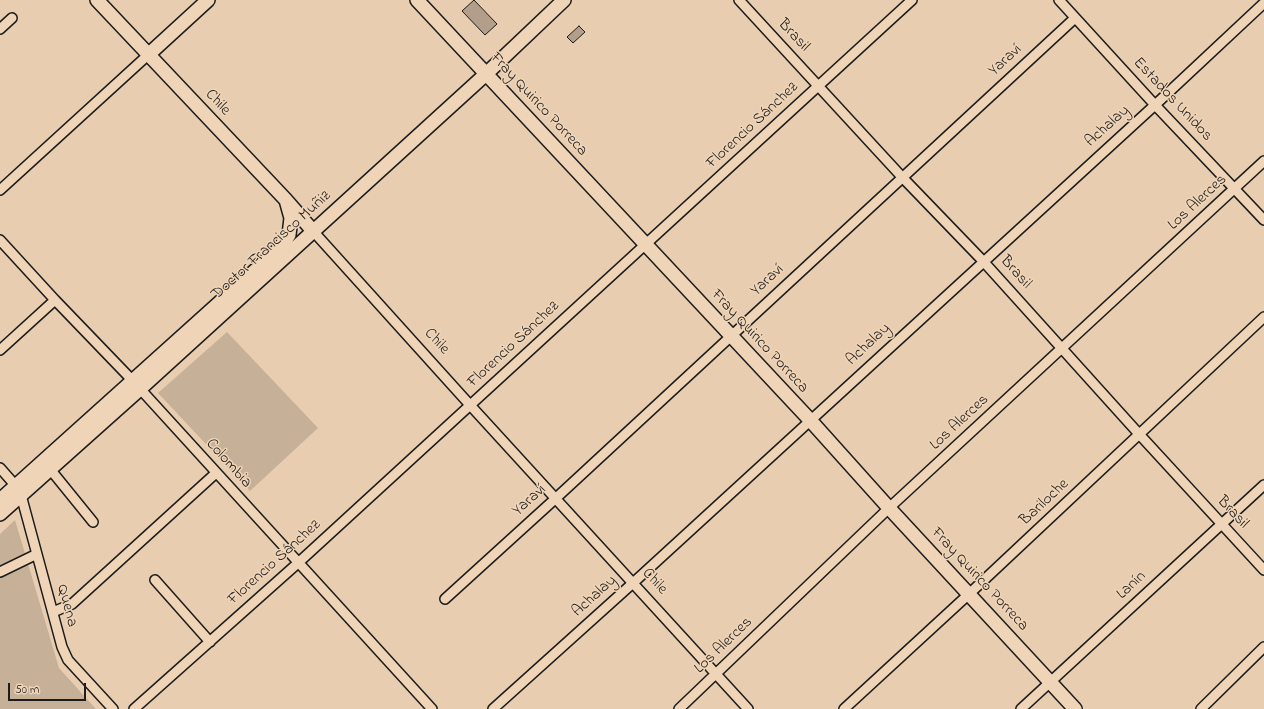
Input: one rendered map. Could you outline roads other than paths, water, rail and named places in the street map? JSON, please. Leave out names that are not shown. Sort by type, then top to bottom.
[{"type":"main road","name":"Chile","points":[[97,0],[286,200],[313,231]]},
{"type":"main road","points":[[148,55],[208,0]]},
{"type":"main road","name":"Fray Quirico Porreca","points":[[417,0],[730,337],[810,420],[889,508],[1075,709]]},
{"type":"main road","name":"Doctor Francisco Muñiz","points":[[0,514],[18,490],[313,231],[486,74],[564,0]]},
{"type":"main road","name":"Doctor Francisco Muñiz","points":[[0,500],[50,469],[278,249],[289,235],[291,218],[286,200]]},
{"type":"street","name":"Brasil","points":[[739,0],[902,177],[983,261],[1264,570]]},
{"type":"street","name":"Florencio Sánchez","points":[[134,709],[298,563],[912,0]]},
{"type":"street","name":"Estados Unidos","points":[[1058,0],[1264,220]]},
{"type":"street","name":"Achalay","points":[[493,709],[633,583],[1155,105],[1264,3]]},
{"type":"street","points":[[0,29],[12,18]]},
{"type":"street","name":"Yaraví","points":[[445,599],[556,499],[1075,18]]},
{"type":"street","points":[[0,190],[148,55]]},
{"type":"street","name":"Los Alerces","points":[[679,709],[889,508],[1264,162]]},
{"type":"street","name":"Chile","points":[[313,231],[748,709]]},
{"type":"street","name":"Colombia","points":[[0,240],[136,385],[432,709]]},
{"type":"street","points":[[0,350],[55,300]]},
{"type":"street","name":"Bariloche","points":[[844,709],[969,594],[1264,317]]},
{"type":"street","points":[[0,468],[18,490]]},
{"type":"street","points":[[50,469],[94,522]]},
{"type":"street","points":[[53,612],[72,604],[216,473]]},
{"type":"street","name":"Lanín","points":[[1021,709],[1264,485]]},
{"type":"street","name":"Quena","points":[[18,490],[62,646],[68,660],[113,709]]},
{"type":"street","points":[[0,572],[37,554]]},
{"type":"street","points":[[154,580],[210,642]]},
{"type":"street","points":[[1201,709],[1264,647]]}]
